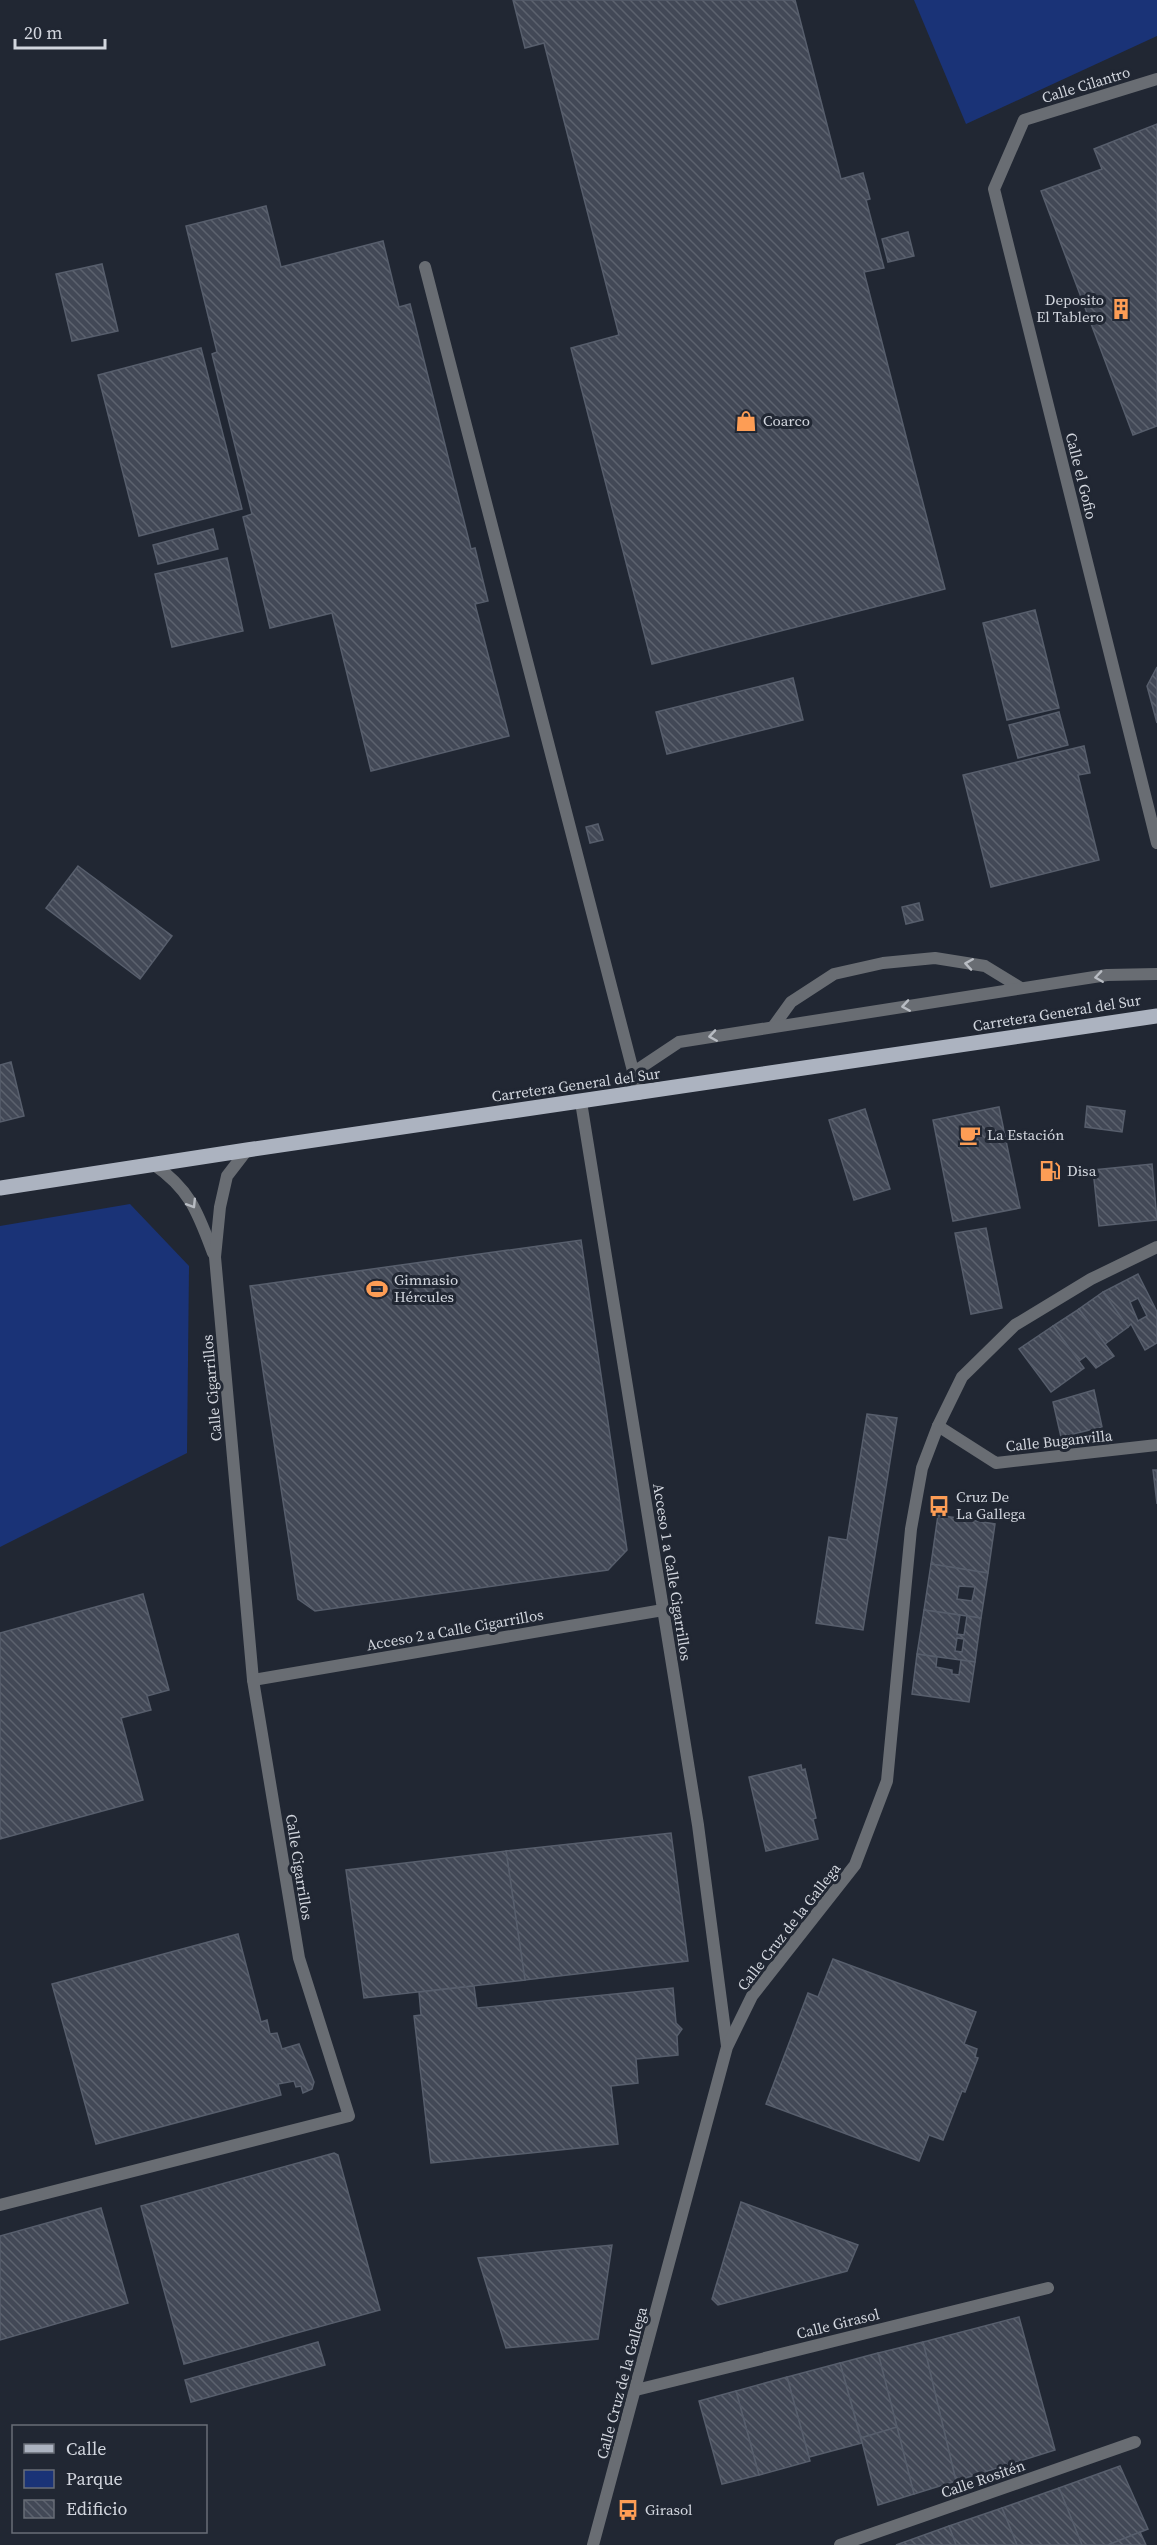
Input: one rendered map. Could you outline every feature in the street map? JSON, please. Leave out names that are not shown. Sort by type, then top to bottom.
[{"type":"main road","name":"Carretera General del Sur","points":[[0,1188],[1157,1016]]},
{"type":"street","name":"Calle Cilantro","points":[[1024,120],[1157,79]]},
{"type":"street","name":"Calle el Gofio","points":[[1024,120],[994,189],[1157,843]]},
{"type":"street","points":[[425,267],[639,1094]]},
{"type":"street","points":[[773,1027],[791,1002],[834,974],[884,963],[935,958],[985,966],[1022,988]]},
{"type":"street","points":[[634,1072],[679,1042],[1107,975],[1157,974]]},
{"type":"street","name":"Acceso 1 a Calle Cigarrillos","points":[[581,1102],[698,1825],[727,2047]]},
{"type":"street","points":[[215,1257],[220,1207],[227,1176],[247,1150]]},
{"type":"street","points":[[153,1164],[171,1176],[195,1205],[215,1257]]},
{"type":"street","name":"Calle Cruz de la Gallega","points":[[592,2545],[636,2390],[727,2047],[752,1996],[855,1865],[886,1781],[911,1529],[922,1468],[938,1426],[962,1377],[1015,1325],[1091,1280],[1157,1247]]},
{"type":"street","name":"Calle Cigarrillos","points":[[0,2205],[349,2116],[299,1958],[253,1680],[215,1257]]},
{"type":"street","name":"Calle Buganvilla","points":[[938,1426],[996,1463],[1157,1445]]},
{"type":"street","name":"Acceso 2 a Calle Cigarrillos","points":[[253,1680],[663,1610]]},
{"type":"street","name":"Calle Girasol","points":[[636,2390],[1048,2288]]},
{"type":"street","name":"Calle Rositén","points":[[840,2545],[1135,2442]]},
{"type":"green space","points":[[914,0],[1157,0],[1157,36],[966,124]]},
{"type":"green space","points":[[130,1204],[189,1266],[187,1453],[0,1547],[0,1226]]},
{"type":"building","points":[[513,0],[795,0],[841,179],[863,173],[870,199],[866,200],[884,268],[864,272],[945,589],[652,664],[571,348],[619,335],[544,43],[525,48]]},
{"type":"building","name":"Deposito El Tablero","points":[[1157,124],[1157,426],[1133,435],[1041,191],[1102,169],[1094,149]]},
{"type":"building","points":[[266,206],[281,267],[383,241],[399,307],[410,304],[471,549],[475,548],[488,601],[475,604],[509,736],[371,771],[332,613],[270,628],[243,517],[252,514],[212,354],[217,352],[186,226]]},
{"type":"building","points":[[908,232],[914,256],[888,262],[882,239]]},
{"type":"building","points":[[102,264],[118,331],[72,341],[56,274]]},
{"type":"building","points":[[201,348],[242,509],[139,536],[98,375]]},
{"type":"building","points":[[213,529],[218,549],[158,564],[153,545]]},
{"type":"building","points":[[227,558],[243,631],[172,647],[155,574]]},
{"type":"building","points":[[1035,610],[1059,708],[1007,720],[983,623]]},
{"type":"building","points":[[1157,667],[1157,723],[1147,686]]},
{"type":"building","points":[[793,678],[803,720],[667,754],[656,712]]},
{"type":"building","points":[[1059,712],[1068,745],[1018,758],[1009,725]]},
{"type":"building","points":[[1084,746],[1090,773],[1078,775],[1099,860],[991,887],[963,775]]},
{"type":"building","points":[[598,824],[603,840],[590,843],[586,827]]},
{"type":"building","points":[[78,866],[172,936],[140,979],[46,908]]},
{"type":"building","points":[[919,903],[923,920],[906,924],[902,907]]},
{"type":"building","points":[[11,1062],[24,1116],[0,1122],[0,1065]]},
{"type":"building","points":[[1087,1106],[1125,1111],[1122,1132],[1085,1127]]},
{"type":"building","points":[[999,1107],[1020,1208],[953,1221],[933,1120]]},
{"type":"building","points":[[865,1109],[890,1189],[854,1200],[829,1120]]},
{"type":"building","points":[[1152,1164],[1157,1220],[1099,1226],[1093,1170]]},
{"type":"building","points":[[986,1228],[1002,1308],[971,1314],[955,1233]]},
{"type":"building","points":[[581,1240],[627,1550],[608,1570],[315,1611],[298,1599],[250,1286]]},
{"type":"building","points":[[1138,1274],[1157,1312],[1157,1343],[1145,1350],[1131,1324],[1128,1327],[1103,1292]],"holes":[[[1138,1298],[1147,1316],[1138,1321],[1130,1302]]]},
{"type":"building","points":[[1103,1292],[1128,1327],[1105,1344],[1079,1309]]},
{"type":"building","points":[[1079,1309],[1114,1356],[1096,1368],[1086,1356],[1079,1361],[1053,1326]]},
{"type":"building","points":[[1053,1326],[1084,1368],[1051,1392],[1019,1349]]},
{"type":"building","points":[[1094,1390],[1102,1427],[1061,1437],[1053,1402]]},
{"type":"building","points":[[867,1414],[897,1418],[863,1630],[816,1623],[829,1537],[847,1540]]},
{"type":"building","points":[[1153,1470],[1157,1470],[1157,1504]]},
{"type":"building","points":[[938,1515],[995,1524],[988,1573],[931,1564]]},
{"type":"building","points":[[931,1564],[988,1573],[981,1618],[924,1610]],"holes":[[[959,1586],[975,1587],[972,1601],[957,1599]]]},
{"type":"building","points":[[143,1594],[169,1690],[147,1696],[151,1710],[121,1718],[143,1800],[0,1839],[0,1633]]},
{"type":"building","points":[[924,1610],[960,1615],[957,1634],[964,1635],[967,1616],[981,1618],[975,1662],[917,1654]],"holes":[[[957,1638],[964,1639],[962,1652],[955,1651]]]},
{"type":"building","points":[[917,1654],[937,1657],[936,1667],[952,1670],[952,1674],[959,1675],[961,1660],[975,1662],[969,1702],[912,1694]]},
{"type":"building","points":[[801,1765],[802,1770],[805,1769],[816,1818],[813,1819],[818,1839],[766,1851],[749,1777]]},
{"type":"building","points":[[671,1833],[688,1961],[525,1980],[506,1851]]},
{"type":"building","points":[[506,1851],[525,1980],[364,1998],[346,1870]]},
{"type":"building","points":[[238,1934],[261,2022],[267,2020],[270,2034],[277,2033],[282,2049],[299,2044],[314,2082],[312,2089],[303,2093],[301,2086],[296,2087],[294,2081],[278,2084],[281,2095],[96,2144],[52,1984]]},
{"type":"building","points":[[833,1959],[976,2012],[964,2044],[977,2049],[975,2057],[978,2058],[965,2092],[962,2091],[943,2140],[929,2135],[919,2161],[766,2104],[808,1993],[818,1997]]},
{"type":"building","points":[[474,1986],[477,2008],[673,1988],[676,2023],[682,2029],[677,2036],[678,2055],[636,2059],[638,2083],[611,2086],[618,2144],[431,2163],[414,2016],[421,2015],[419,1992]]},
{"type":"building","points":[[334,2153],[338,2155],[380,2310],[184,2364],[141,2206]]},
{"type":"building","points":[[741,2202],[858,2245],[847,2271],[718,2305],[712,2299]]},
{"type":"building","points":[[101,2208],[128,2303],[0,2340],[0,2236]]},
{"type":"building","points":[[612,2245],[598,2339],[506,2348],[478,2258]]},
{"type":"building","points":[[1019,2317],[1055,2450],[956,2481],[923,2342]]},
{"type":"building","points":[[318,2342],[325,2365],[191,2402],[185,2380]]},
{"type":"building","points":[[923,2342],[956,2481],[914,2494],[878,2353]]},
{"type":"building","points":[[878,2353],[897,2427],[861,2438],[840,2363]]},
{"type":"building","points":[[840,2363],[862,2443],[809,2457],[787,2377]]},
{"type":"building","points":[[787,2377],[810,2461],[759,2475],[736,2391]]},
{"type":"building","points":[[736,2391],[759,2475],[722,2484],[699,2401]]},
{"type":"building","points":[[897,2427],[914,2494],[878,2505],[861,2438]]},
{"type":"building","points":[[1120,2466],[1148,2529],[1108,2545],[1082,2545],[1059,2488]]},
{"type":"building","points":[[1059,2488],[1082,2545],[1017,2545],[1002,2508]]},
{"type":"building","points":[[1002,2508],[1017,2545],[956,2545],[949,2526]]},
{"type":"building","points":[[949,2526],[956,2545],[896,2545]]},
{"type":"building","points":[[1140,2532],[1146,2545],[1108,2545]]},
{"type":"place","name":"Deposito El Tablero","points":[[1121,309]]},
{"type":"place","name":"Coarco","points":[[746,421]]},
{"type":"place","name":"La Estación","points":[[970,1135]]},
{"type":"place","name":"Disa","points":[[1050,1171]]},
{"type":"place","name":"Gimnasio Hércules","points":[[377,1289]]},
{"type":"place","name":"Cruz De La Gallega","points":[[939,1506]]},
{"type":"place","name":"Girasol","points":[[628,2510]]}]
